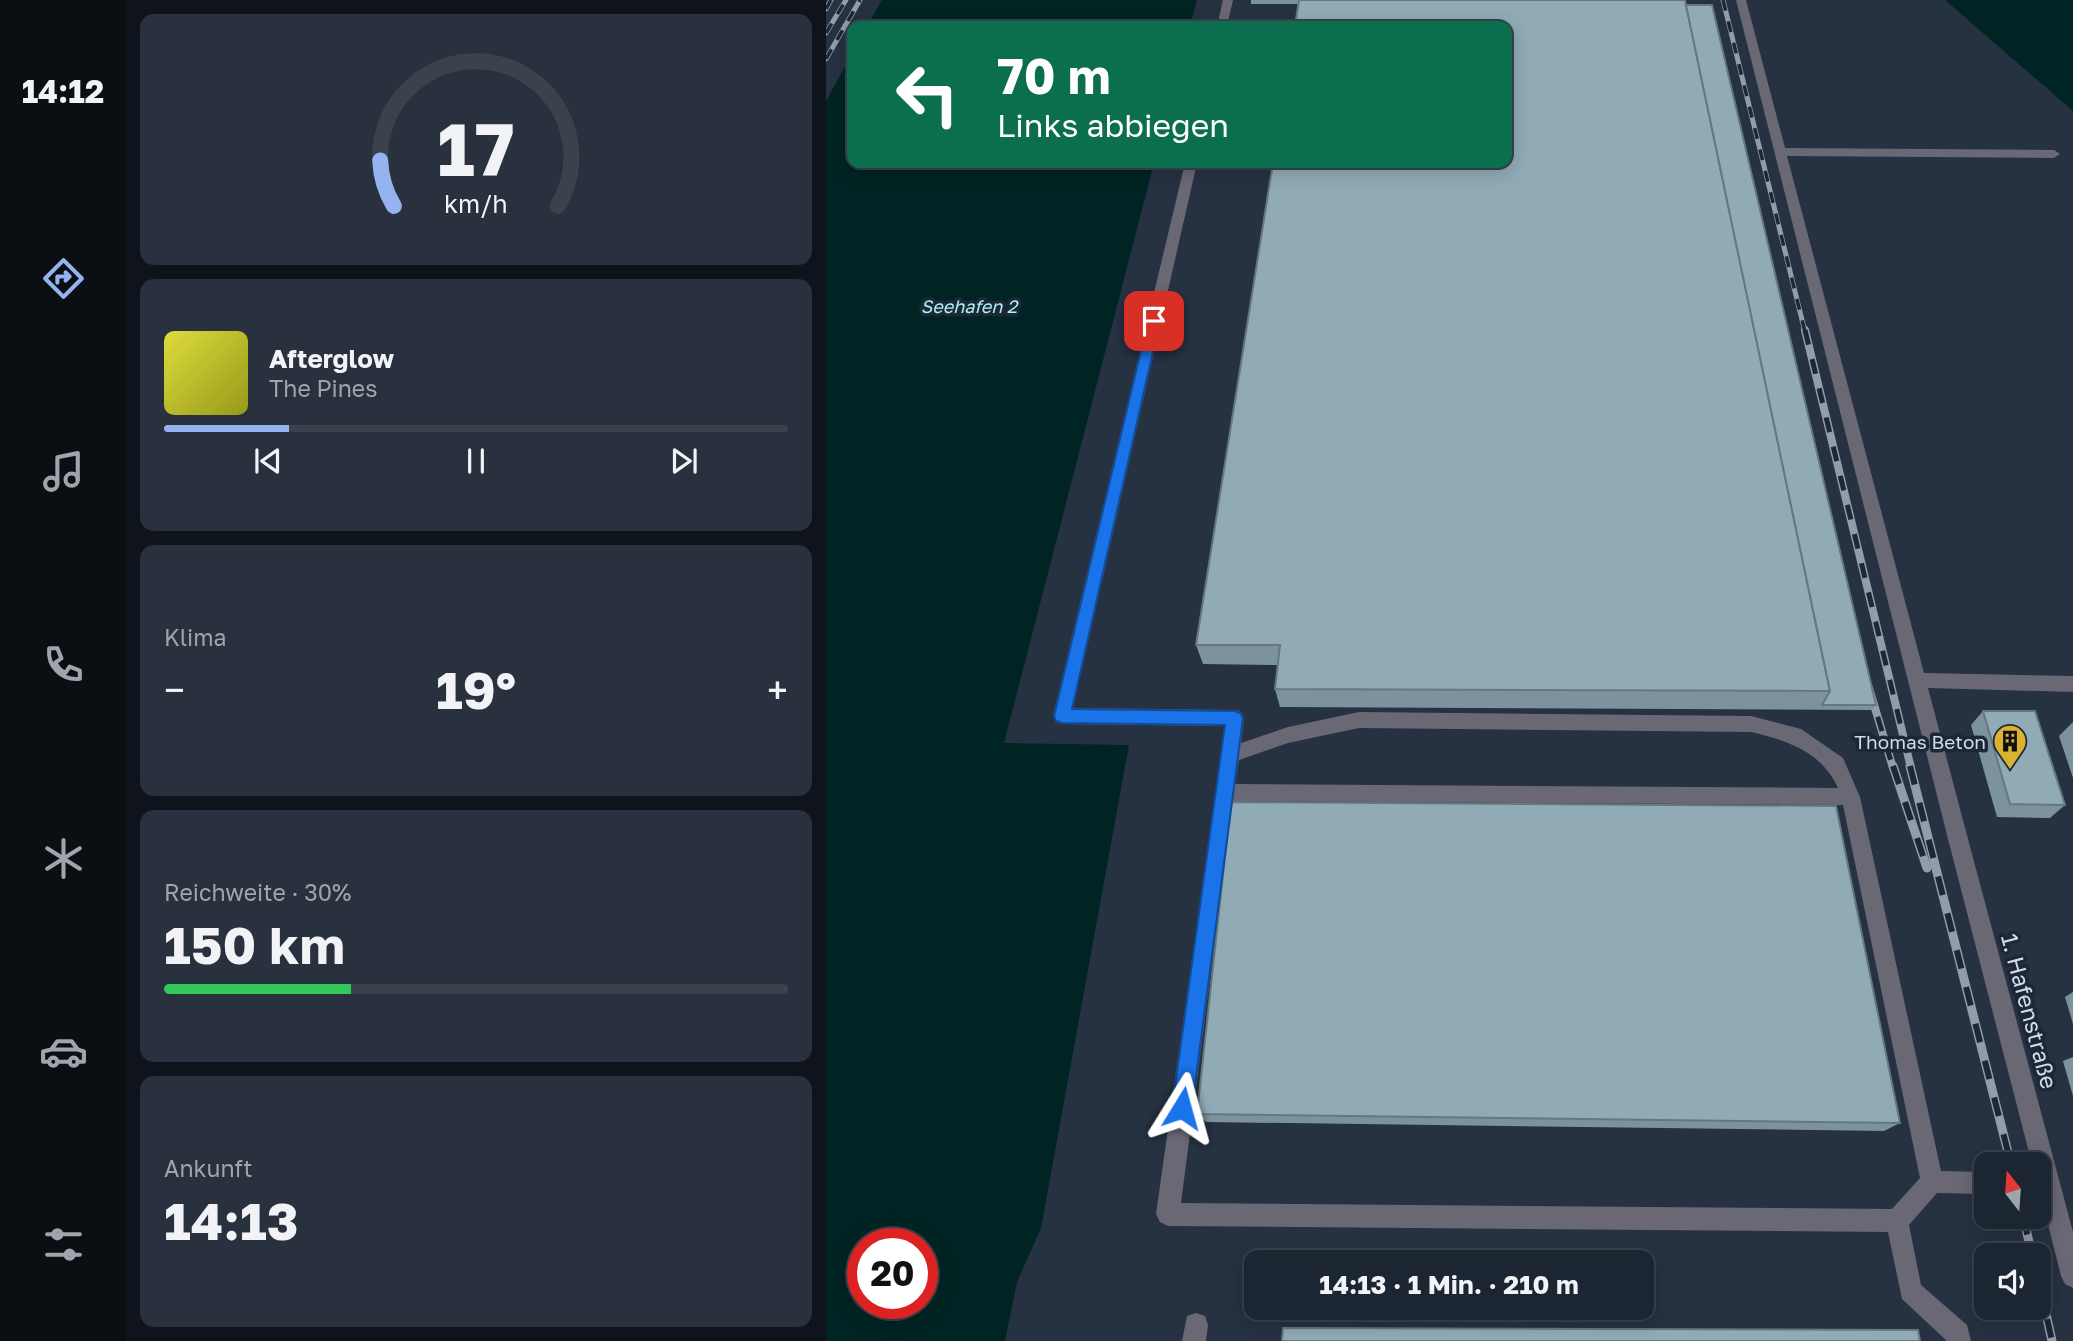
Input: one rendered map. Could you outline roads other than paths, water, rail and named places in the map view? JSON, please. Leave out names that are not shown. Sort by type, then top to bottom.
[{"type":"street","points":[[1223,21],[1228,0]]},
{"type":"street","name":"1. Hafenstraße","points":[[1741,0],[1918,680],[2035,1152]]},
{"type":"street","points":[[1781,152],[2054,154]]},
{"type":"street","points":[[1190,168],[1062,716],[1234,718],[1168,1214],[1897,1221],[1932,1182],[1974,1183]]},
{"type":"street","points":[[1918,680],[2073,684]]},
{"type":"street","points":[[1230,755],[1288,735],[1359,720],[1752,724],[1795,735],[1836,764],[1851,797],[1932,1182]]},
{"type":"street","points":[[1225,792],[1851,797]]},
{"type":"street","name":"1. Hafenstraße","points":[[2051,1208],[2073,1276]]},
{"type":"street","points":[[1897,1221],[1910,1291],[1958,1334],[1959,1341]]},
{"type":"water","points":[[882,0],[1197,0],[1191,21],[870,21]]},
{"type":"water","points":[[1945,0],[2073,0],[2073,111]]},
{"type":"water","name":"Seehafen 2","points":[[847,63],[847,168],[1153,168],[1004,743],[1129,745],[1041,1228],[1017,1282],[1005,1341],[826,1341],[826,101]]},
{"type":"railway","points":[[826,9],[831,0]]},
{"type":"railway","points":[[826,33],[846,0]]},
{"type":"railway","points":[[848,21],[860,0]]},
{"type":"railway","points":[[1723,0],[1805,332]]},
{"type":"railway","points":[[826,59],[847,23]]},
{"type":"railway","points":[[1805,330],[1911,768]]},
{"type":"railway","points":[[1869,688],[1893,768]]},
{"type":"railway","points":[[1893,766],[1927,868]]},
{"type":"railway","points":[[1910,766],[2008,1152]]},
{"type":"railway","points":[[2026,1229],[2029,1243]]},
{"type":"railway","points":[[2047,1320],[2052,1341]]},
{"type":"place","name":"Thomas Beton","points":[[2010,771]]}]
